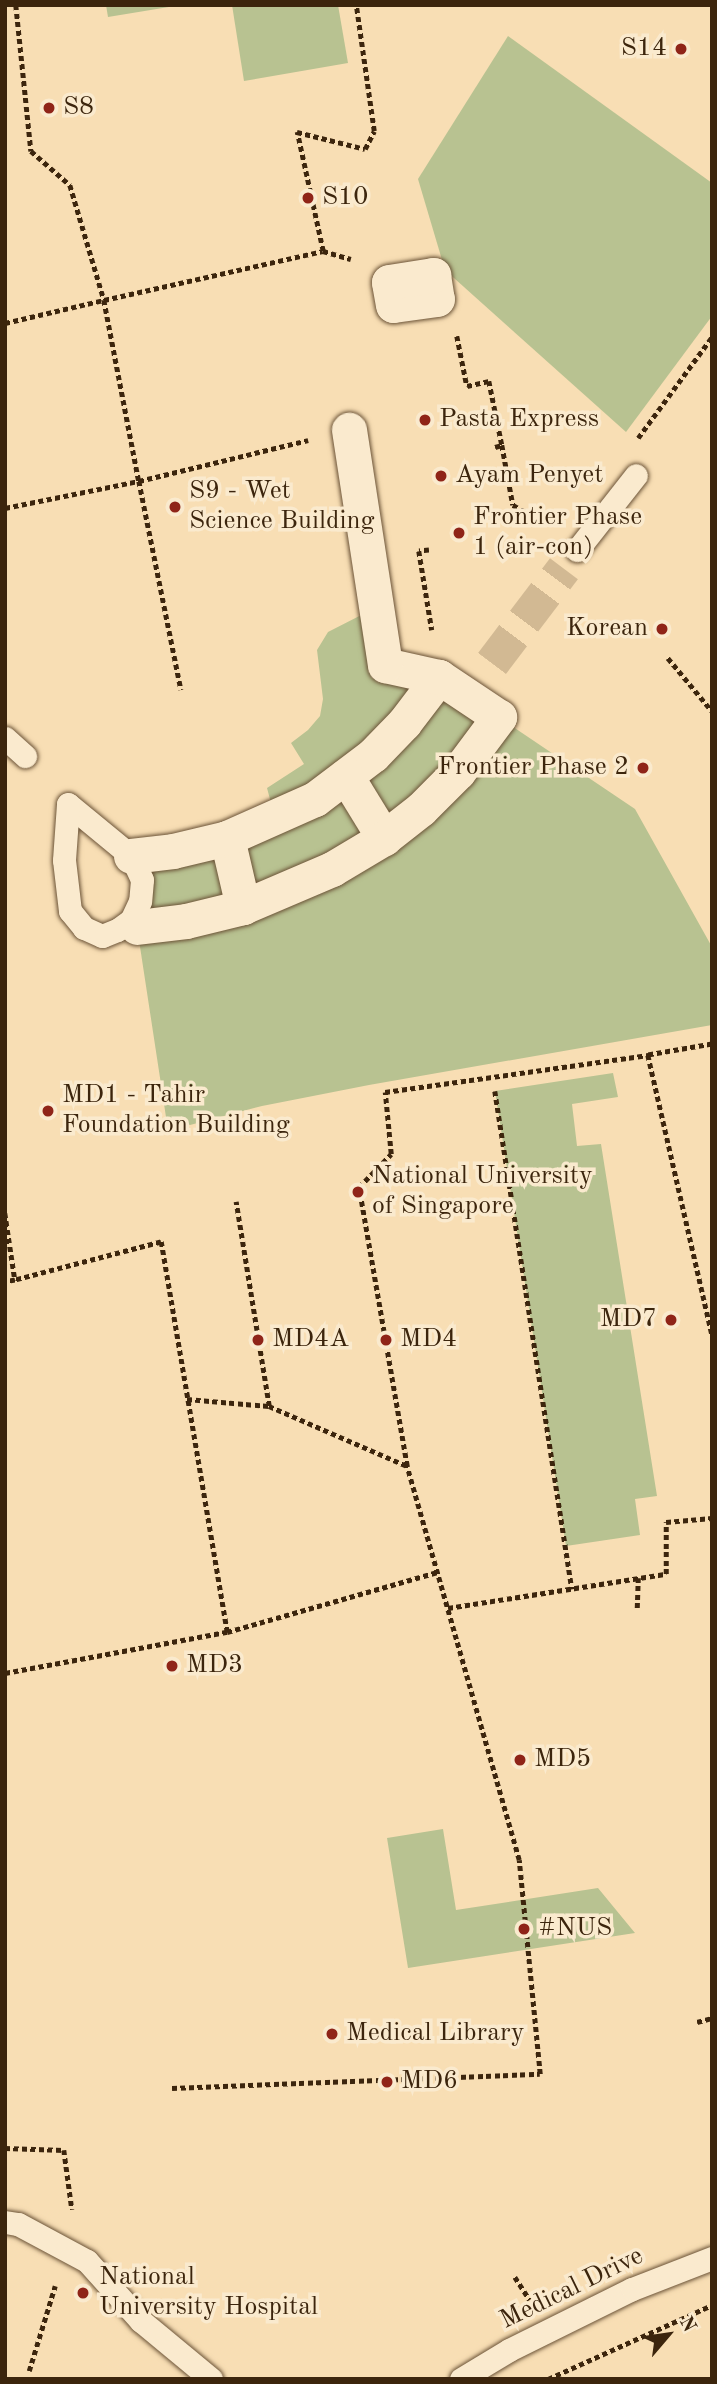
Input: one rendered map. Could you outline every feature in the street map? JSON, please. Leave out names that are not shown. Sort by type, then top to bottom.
[{"type":"street","points":[[137,927],[186,920],[243,907],[332,869],[384,838],[421,809],[458,772],[499,718],[439,677],[385,665],[349,430]]},
{"type":"street","points":[[136,868],[173,851],[227,838],[315,799],[346,776],[404,723],[439,677]]},
{"type":"street","points":[[346,776],[384,838]]},
{"type":"street","points":[[227,838],[243,907]]},
{"type":"lane","points":[[577,550],[636,475]]},
{"type":"lane","points":[[5,738],[25,756]]},
{"type":"lane","points":[[68,804],[136,868],[140,901],[131,920],[102,936],[84,928],[70,911],[64,860],[68,804]]},
{"type":"lane","points":[[5,2222],[18,2224],[87,2261],[141,2321],[211,2379]]},
{"type":"lane","name":"Medical Drive","points":[[460,2379],[509,2350],[632,2289],[712,2258]]},
{"type":"path","points":[[16,5],[31,151],[70,185],[104,300],[181,690]]},
{"type":"path","points":[[5,323],[323,251],[298,132],[365,149],[374,131],[356,5]]},
{"type":"path","points":[[456,333],[467,386],[489,381],[513,505],[557,531]]},
{"type":"path","points":[[5,508],[139,481],[349,430]]},
{"type":"path","points":[[495,447],[502,445]]},
{"type":"path","points":[[429,550],[419,551],[433,636]]},
{"type":"path","points":[[668,658],[712,711]]},
{"type":"path","points":[[172,2088],[540,2074],[519,1860],[407,1466],[359,1187],[391,1154],[385,1092],[712,1044]]},
{"type":"path","points":[[648,1055],[712,1335]]},
{"type":"path","points":[[495,1091],[572,1589]]},
{"type":"path","points":[[236,1202],[269,1406]]},
{"type":"path","points":[[5,1213],[15,1280]]},
{"type":"path","points":[[5,1282],[161,1242],[227,1632]]},
{"type":"path","points":[[187,1399],[269,1406],[407,1466]]},
{"type":"path","points":[[448,1608],[666,1574],[666,1521],[712,1518]]},
{"type":"path","points":[[5,1674],[227,1632],[437,1572]]},
{"type":"path","points":[[637,1608],[638,1578]]},
{"type":"path","points":[[697,2022],[712,2018]]},
{"type":"path","points":[[5,2148],[64,2150],[73,2214]]},
{"type":"path","points":[[29,2371],[59,2275]]},
{"type":"path","points":[[515,2277],[533,2304]]},
{"type":"path","points":[[548,2379],[712,2305]]},
{"type":"green space","points":[[106,5],[181,5],[108,17]]},
{"type":"green space","points":[[232,5],[338,5],[348,63],[244,81]]},
{"type":"green space","points":[[508,36],[712,183],[712,316],[626,432],[445,270],[418,179]]},
{"type":"green space","points":[[377,607],[385,665],[439,677],[635,809],[712,947],[712,1025],[369,1085],[262,1106],[190,1125],[166,1117],[137,927],[131,856],[275,818],[267,788],[304,764],[291,743],[320,716],[323,699],[317,650],[328,632]]},
{"type":"green space","points":[[613,1073],[618,1097],[572,1104],[577,1146],[601,1144],[657,1496],[635,1499],[640,1535],[566,1546],[495,1091]]},
{"type":"green space","points":[[443,1829],[456,1910],[598,1888],[635,1933],[408,1968],[387,1838]]},
{"type":"tunnel","points":[[492,663],[564,568]]},
{"type":"place","name":"S14","points":[[681,49]]},
{"type":"place","name":"S8","points":[[49,108]]},
{"type":"place","name":"S10","points":[[308,198]]},
{"type":"place","name":"Pasta Express","points":[[425,420]]},
{"type":"place","name":"Ayam Penyet","points":[[441,476]]},
{"type":"place","name":"S9 - Wet Science Building","points":[[175,507]]},
{"type":"place","name":"Frontier Phase 1 (air-con)","points":[[459,533]]},
{"type":"place","name":"Korean","points":[[662,629]]},
{"type":"place","name":"Frontier Phase 2","points":[[643,768]]},
{"type":"place","name":"MD1 - Tahir Foundation Building","points":[[48,1111]]},
{"type":"place","name":"National University of Singapore","points":[[358,1192]]},
{"type":"place","name":"MD7","points":[[671,1320]]},
{"type":"place","name":"MD4A","points":[[258,1340]]},
{"type":"place","name":"MD4","points":[[386,1340]]},
{"type":"place","name":"MD3","points":[[172,1666]]},
{"type":"place","name":"MD5","points":[[520,1760]]},
{"type":"place","name":"#NUS","points":[[524,1929]]},
{"type":"place","name":"Medical Library","points":[[332,2034]]},
{"type":"place","name":"MD6","points":[[387,2082]]},
{"type":"place","name":"National University Hospital","points":[[83,2293]]}]
